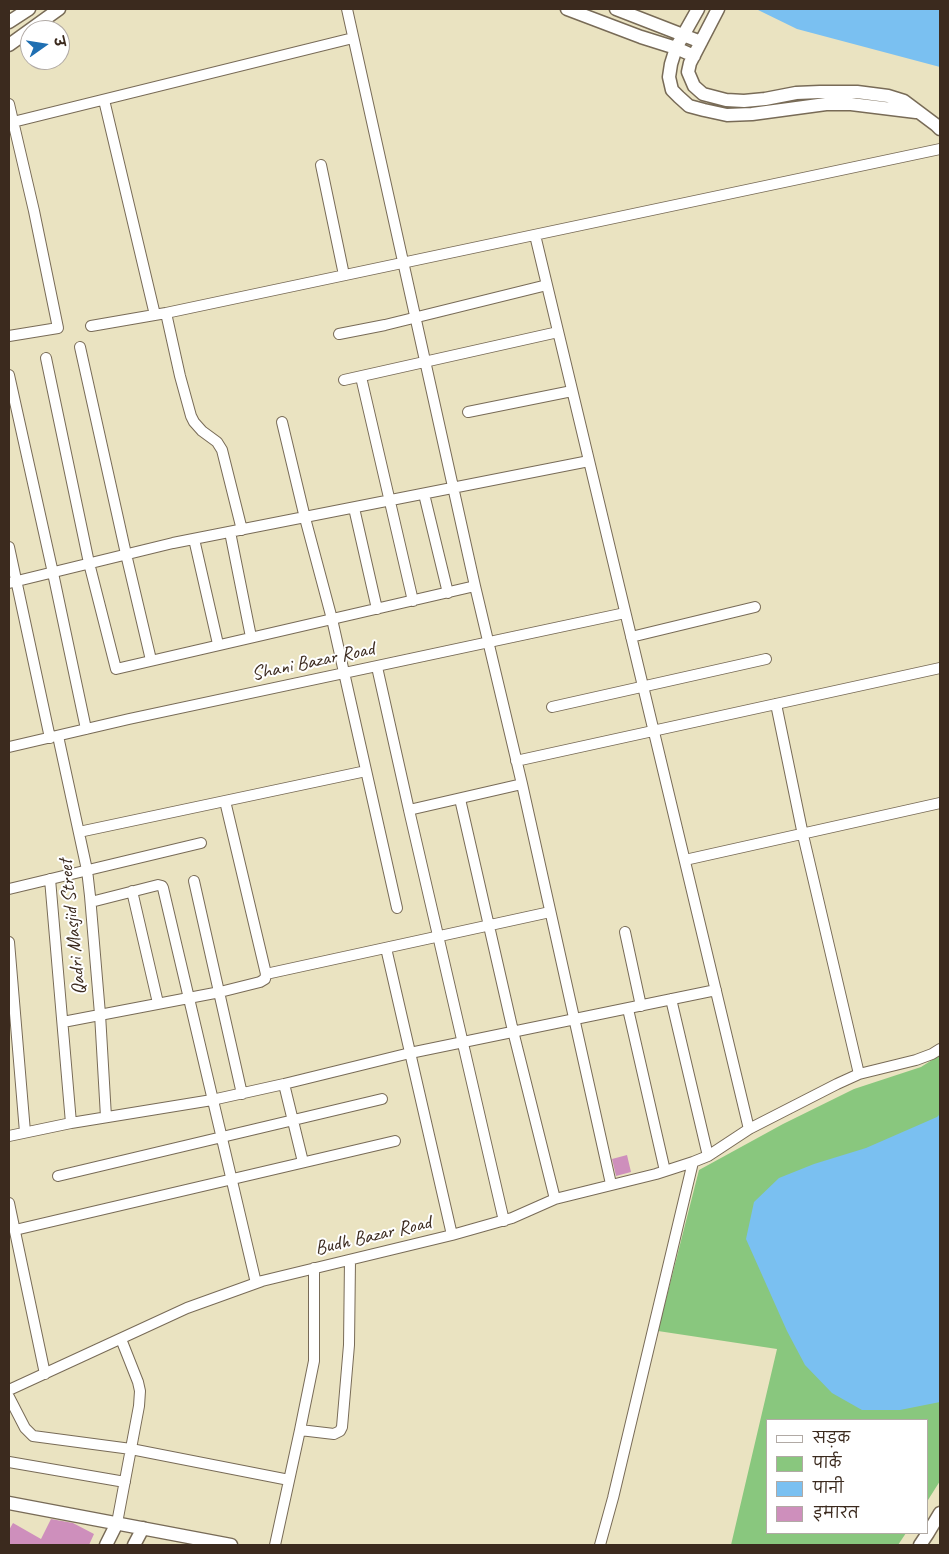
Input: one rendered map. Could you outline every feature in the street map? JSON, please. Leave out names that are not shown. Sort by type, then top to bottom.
[{"type":"street","points":[[9,22],[29,9]]},
{"type":"street","points":[[9,45],[59,9]]},
{"type":"street","points":[[347,9],[475,586],[522,784],[611,1184]]},
{"type":"street","points":[[567,9],[694,56]]},
{"type":"street","points":[[616,9],[701,42]]},
{"type":"street","points":[[698,9],[676,48],[670,64],[669,77],[672,90],[678,98],[689,106],[726,115],[752,114],[826,104],[883,107],[921,113]]},
{"type":"street","points":[[716,13],[690,63],[688,72],[694,86],[703,94],[713,98],[744,101],[796,93],[857,92],[888,96],[904,101],[940,129]]},
{"type":"street","points":[[13,122],[353,38]]},
{"type":"street","points":[[104,100],[155,315]]},
{"type":"street","points":[[9,104],[58,328],[9,336]]},
{"type":"street","points":[[91,326],[166,313],[940,149]]},
{"type":"street","points":[[321,165],[344,275]]},
{"type":"street","points":[[534,235],[749,1129]]},
{"type":"street","points":[[339,334],[546,285]]},
{"type":"street","points":[[166,313],[191,416],[194,422],[217,442],[222,450],[242,530]]},
{"type":"street","points":[[344,380],[558,332]]},
{"type":"street","points":[[80,348],[152,660]]},
{"type":"street","points":[[46,358],[89,563],[116,669],[475,586]]},
{"type":"street","points":[[9,375],[86,730]]},
{"type":"street","points":[[361,377],[414,601]]},
{"type":"street","points":[[468,412],[572,392]]},
{"type":"street","points":[[282,422],[332,619],[397,908]]},
{"type":"street","points":[[13,583],[194,539],[589,461]]},
{"type":"street","points":[[424,494],[448,593]]},
{"type":"street","points":[[354,508],[377,609]]},
{"type":"street","points":[[230,532],[251,637]]},
{"type":"street","points":[[194,539],[218,644]]},
{"type":"street","name":"Qadri Masjid Street","points":[[9,547],[13,583],[87,870],[100,1014],[106,1117]]},
{"type":"street","points":[[631,637],[755,607]]},
{"type":"street","name":"Shani Bazar Road","points":[[9,745],[54,737],[129,719],[625,613]]},
{"type":"street","points":[[552,707],[766,659]]},
{"type":"street","points":[[377,667],[504,1220]]},
{"type":"street","points":[[516,761],[940,668]]},
{"type":"street","points":[[776,704],[803,835],[860,1074]]},
{"type":"street","points":[[78,832],[366,771]]},
{"type":"street","points":[[409,810],[522,784]]},
{"type":"street","points":[[460,799],[513,1031],[555,1199]]},
{"type":"street","points":[[62,1022],[220,992],[265,979],[266,974],[225,801]]},
{"type":"street","points":[[684,860],[940,803]]},
{"type":"street","points":[[9,889],[201,843]]},
{"type":"street","points":[[50,879],[71,1123]]},
{"type":"street","points":[[194,881],[242,1094]]},
{"type":"street","points":[[91,902],[158,884],[163,888],[256,1283]]},
{"type":"street","points":[[132,891],[158,1003]]},
{"type":"street","points":[[266,974],[550,912]]},
{"type":"street","points":[[625,932],[641,1006]]},
{"type":"street","points":[[9,942],[12,1032],[25,1132]]},
{"type":"street","points":[[386,948],[452,1236]]},
{"type":"street","points":[[9,1136],[71,1123],[242,1094],[410,1053],[716,990]]},
{"type":"street","points":[[671,999],[708,1156]]},
{"type":"street","points":[[628,1009],[665,1171]]},
{"type":"street","name":"Budh Bazar Road","points":[[9,1390],[187,1308],[256,1283],[452,1236],[504,1220],[555,1199],[693,1162],[708,1156],[749,1129],[860,1074],[916,1060],[940,1049]]},
{"type":"street","points":[[284,1084],[303,1162]]},
{"type":"street","points":[[58,1176],[382,1099]]},
{"type":"street","points":[[14,1230],[395,1141]]},
{"type":"street","points":[[600,1545],[613,1498],[693,1162]]},
{"type":"street","points":[[9,1203],[45,1374]]},
{"type":"street","points":[[300,1430],[334,1434],[340,1431],[342,1427],[349,1345],[350,1260]]},
{"type":"street","points":[[275,1545],[314,1361],[314,1268]]},
{"type":"street","points":[[106,1545],[117,1523],[140,1406],[138,1382],[120,1339]]},
{"type":"street","points":[[9,1397],[25,1428],[33,1436],[131,1449],[289,1480]]},
{"type":"street","points":[[9,1462],[125,1482]]},
{"type":"street","points":[[9,1502],[231,1545]]},
{"type":"street","points":[[929,1531],[940,1513]]},
{"type":"street","points":[[134,1545],[143,1528]]},
{"type":"street","points":[[920,1545],[927,1534]]},
{"type":"green space","points":[[940,1055],[940,1481],[929,1498],[929,1419],[766,1419],[766,1534],[905,1534],[898,1545],[731,1545],[777,1349],[658,1331],[699,1170],[783,1124],[854,1089],[921,1067]]},
{"type":"water","points":[[756,9],[940,9],[940,67],[797,29]]},
{"type":"water","points":[[940,1114],[940,1402],[900,1410],[862,1410],[832,1393],[805,1365],[787,1331],[746,1239],[754,1202],[779,1178],[814,1164],[866,1148]]},
{"type":"building","points":[[627,1155],[631,1172],[616,1176],[612,1159]]},
{"type":"building","points":[[51,1519],[73,1523],[94,1534],[89,1545],[9,1545],[9,1530],[13,1523],[41,1539]]}]
